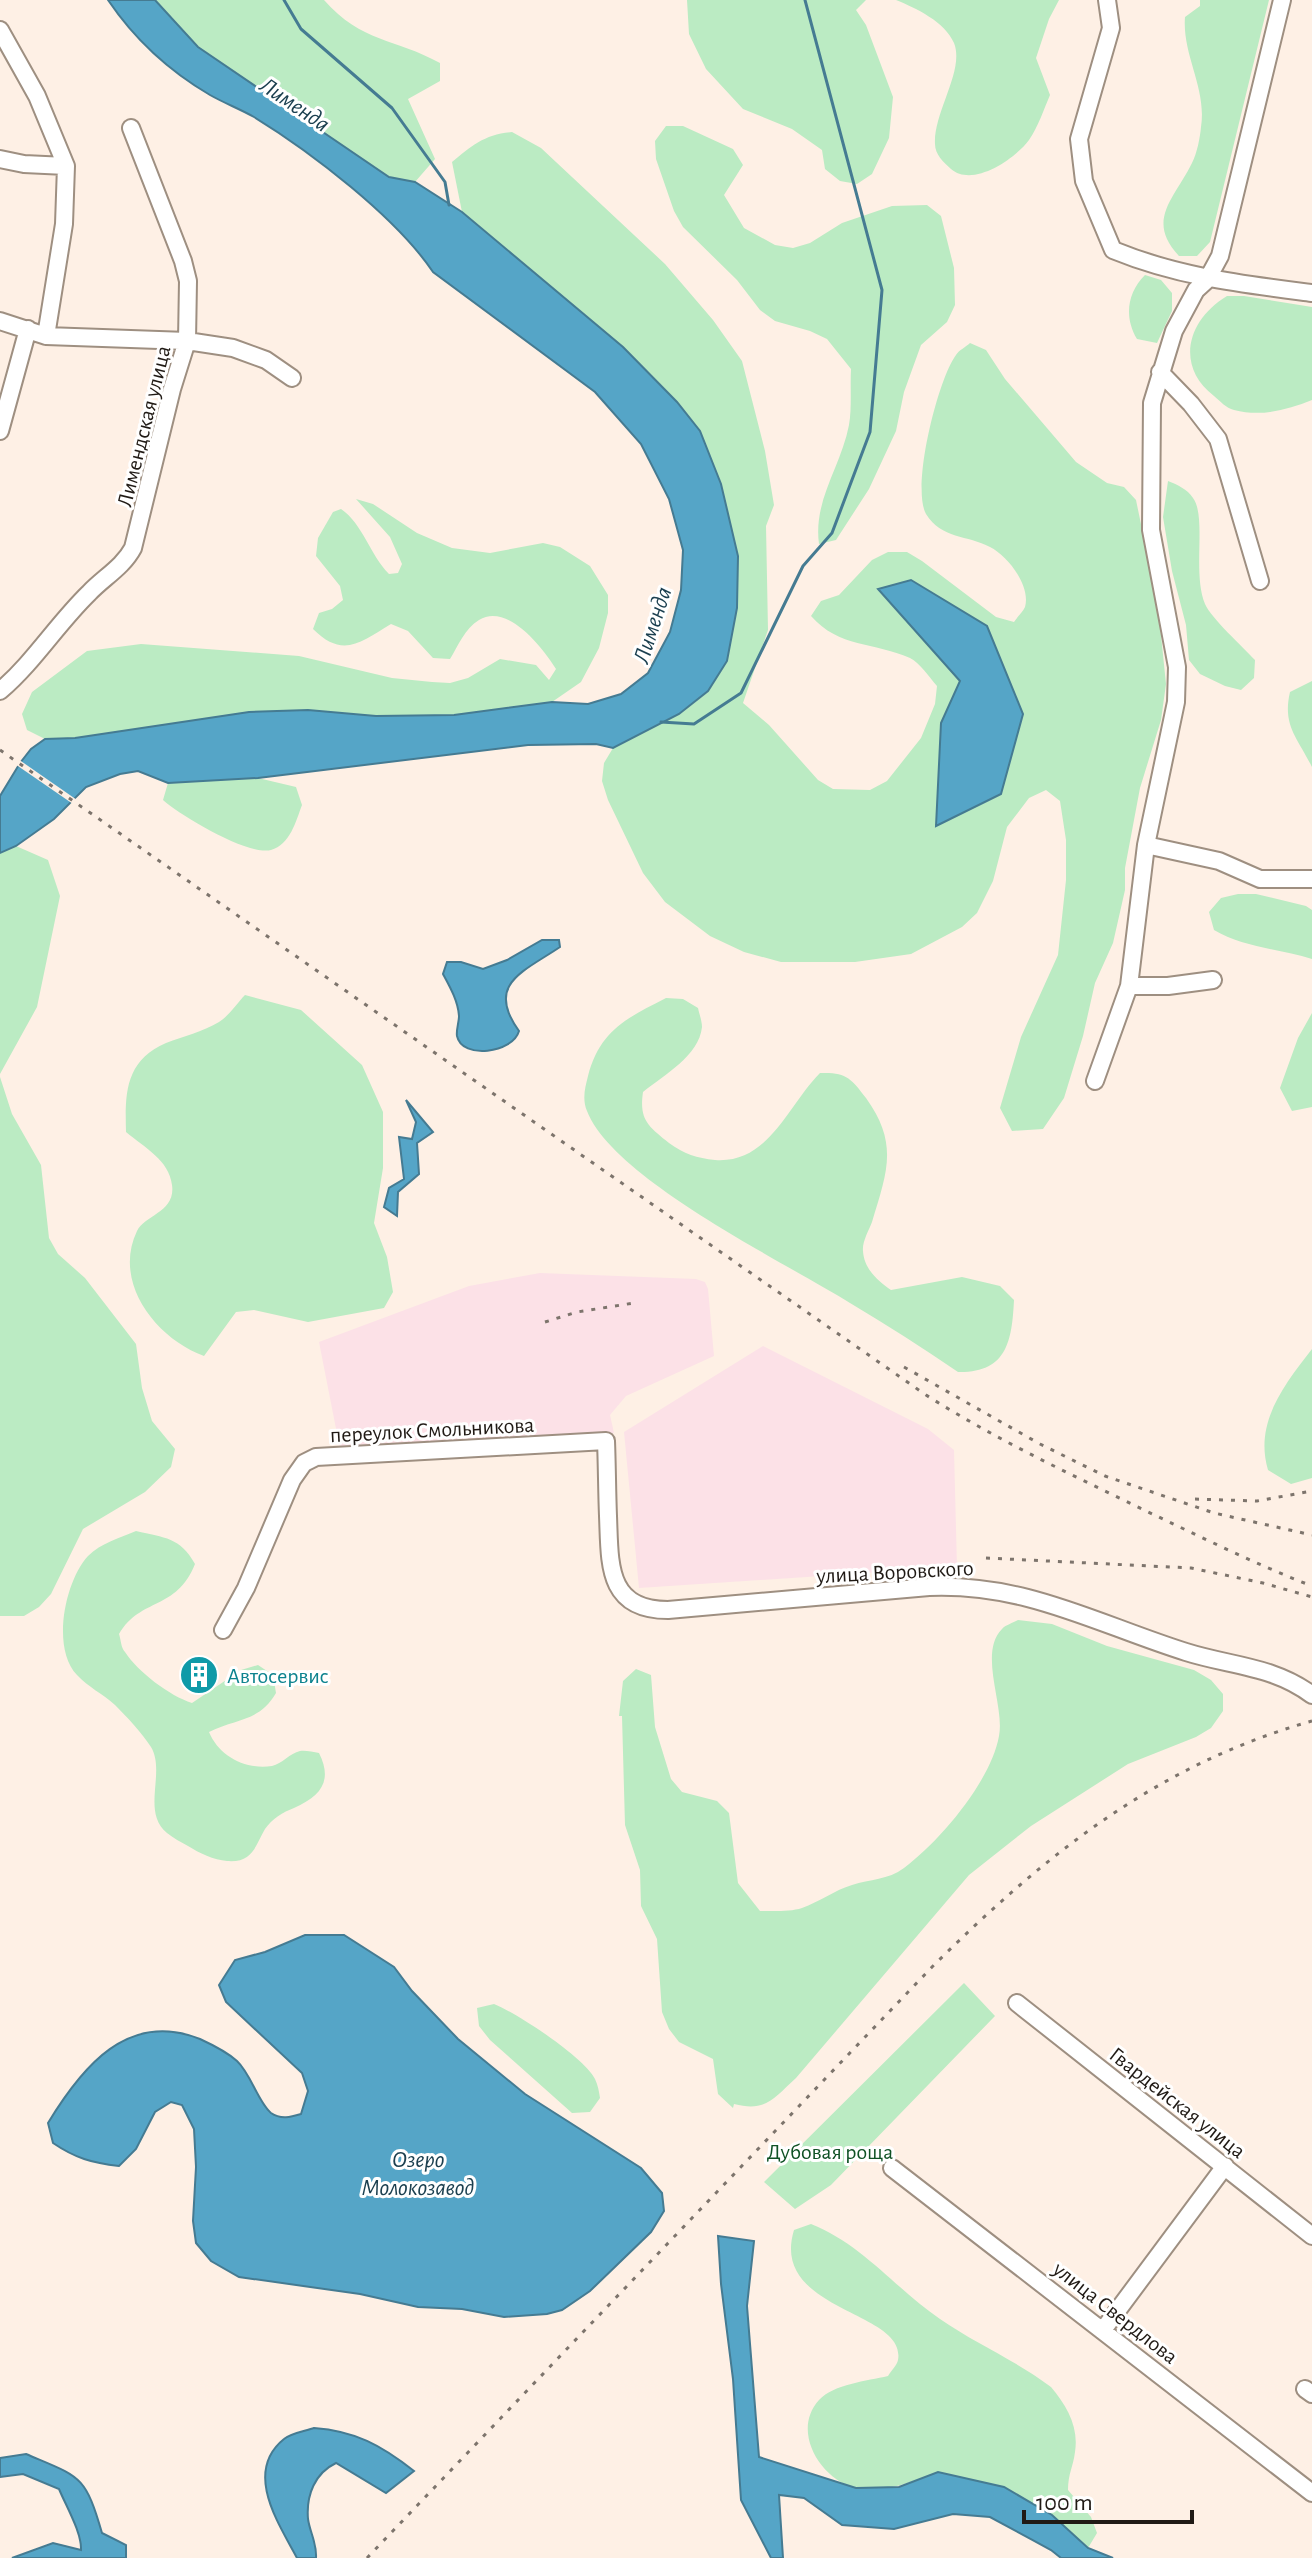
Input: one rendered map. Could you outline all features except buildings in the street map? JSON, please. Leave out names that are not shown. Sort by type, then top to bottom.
[{"type":"street","points":[[1107,0],[1111,28],[1079,139],[1084,181],[1113,250],[1207,280],[1312,293]]},
{"type":"street","points":[[1095,1081],[1129,986],[1146,845],[1176,702],[1177,667],[1151,530],[1152,403],[1174,331],[1196,290],[1207,280],[1220,256],[1282,0]]},
{"type":"street","points":[[0,30],[37,96],[66,166],[64,224],[46,336]]},
{"type":"street","name":"Лимендская улица","points":[[0,691],[24,669],[88,593],[125,560],[133,548],[187,341],[188,281],[183,261],[131,128]]},
{"type":"street","points":[[0,159],[66,166]]},
{"type":"street","points":[[0,321],[46,336],[187,341],[233,348],[266,360],[292,378]]},
{"type":"street","points":[[0,431],[28,329]]},
{"type":"street","points":[[1160,372],[1191,404],[1218,439],[1260,581]]},
{"type":"street","points":[[1146,845],[1219,861],[1260,879],[1312,879]]},
{"type":"street","points":[[1129,986],[1168,986],[1213,980]]},
{"type":"street","name":"переулок Смольникова","points":[[223,1630],[246,1588],[292,1480],[304,1463],[316,1457],[606,1441]]},
{"type":"street","name":"улица Воровского","points":[[606,1441],[612,1571],[621,1592],[638,1606],[668,1610],[929,1587],[977,1587],[1044,1601],[1190,1654],[1268,1671],[1298,1684],[1312,1695]]},
{"type":"street","name":"Гвардейская улица","points":[[1017,2003],[1312,2236]]},
{"type":"street","points":[[1103,2330],[1225,2166]]},
{"type":"street","name":"улица Свердлова","points":[[892,2168],[1312,2493]]},
{"type":"shaded area","points":[[540,1273],[696,1279],[705,1282],[714,1356],[626,1396],[610,1415],[614,1433],[340,1449],[319,1342],[469,1286]]},
{"type":"shaded area","points":[[763,1346],[928,1429],[954,1450],[957,1567],[639,1588],[624,1432]]},
{"type":"green space","points":[[155,0],[324,0],[338,14],[366,32],[440,63],[440,81],[408,99],[435,159],[415,182],[389,177],[198,47]]},
{"type":"green space","points":[[687,0],[866,0],[856,10],[866,25],[893,97],[889,138],[872,174],[857,184],[840,181],[825,169],[822,150],[792,129],[743,109],[706,69],[689,34]]},
{"type":"green space","points":[[896,0],[1059,0],[1036,58],[1050,95],[1029,140],[1004,163],[970,175],[951,169],[940,158],[935,148],[936,132],[955,66],[954,43],[937,22]]},
{"type":"green space","points":[[1200,0],[1269,0],[1210,242],[1197,256],[1179,256],[1164,231],[1164,220],[1171,198],[1194,159],[1200,136],[1201,99],[1187,45],[1185,17],[1200,6]]},
{"type":"green space","points":[[666,126],[683,126],[733,149],[743,165],[724,195],[744,228],[775,245],[793,248],[810,243],[842,223],[892,206],[927,205],[941,216],[954,268],[955,305],[947,322],[921,345],[904,392],[896,431],[869,489],[836,540],[819,544],[818,528],[824,498],[849,425],[851,369],[827,339],[775,321],[760,310],[737,280],[683,227],[674,211],[656,159],[655,141]]},
{"type":"green space","points":[[512,132],[541,148],[665,264],[713,320],[742,361],[765,451],[774,505],[766,526],[768,630],[743,703],[769,725],[818,780],[833,789],[870,790],[887,781],[921,738],[935,704],[937,686],[910,658],[845,639],[822,626],[811,616],[821,601],[839,595],[872,560],[888,552],[907,552],[996,617],[1014,622],[1025,607],[1025,590],[1004,557],[982,543],[939,528],[926,514],[922,500],[924,458],[935,409],[949,368],[959,352],[970,343],[986,350],[1005,379],[1076,462],[1107,483],[1124,487],[1136,500],[1158,606],[1166,684],[1161,720],[1140,788],[1125,868],[1125,890],[1113,943],[1095,983],[1064,1098],[1043,1129],[1012,1131],[1000,1108],[1021,1037],[1058,955],[1066,880],[1066,840],[1060,801],[1046,790],[1029,798],[1007,827],[993,881],[977,913],[962,927],[911,954],[855,962],[781,962],[744,952],[710,936],[665,902],[643,873],[608,800],[602,781],[604,763],[613,748],[679,714],[708,692],[727,661],[738,556],[721,484],[700,431],[623,347],[462,212],[452,162],[486,138]]},
{"type":"green space","points":[[1145,275],[1161,280],[1172,293],[1172,311],[1157,343],[1137,339],[1130,322],[1131,297]]},
{"type":"green space","points":[[1227,296],[1312,307],[1312,400],[1274,411],[1244,412],[1226,406],[1202,384],[1190,358],[1191,344],[1203,318]]},
{"type":"green space","points":[[1168,481],[1188,492],[1197,507],[1201,591],[1205,604],[1255,660],[1254,678],[1241,690],[1200,674],[1189,660],[1186,625],[1172,571],[1163,517]]},
{"type":"green space","points":[[356,499],[373,504],[417,533],[452,548],[490,553],[543,543],[560,547],[590,566],[608,595],[608,613],[599,648],[581,682],[552,702],[454,715],[376,716],[308,710],[249,712],[75,738],[45,739],[27,730],[22,714],[32,692],[87,651],[141,644],[299,656],[392,678],[450,683],[468,678],[500,659],[536,665],[549,680],[556,669],[542,650],[523,630],[501,617],[490,616],[474,623],[450,659],[433,658],[408,631],[391,624],[361,641],[343,645],[324,638],[313,629],[319,613],[332,609],[343,600],[340,586],[316,556],[318,538],[333,512],[341,509],[349,515],[389,574],[398,573],[402,564],[390,537]]},
{"type":"green space","points":[[1312,681],[1312,767],[1293,731],[1288,704],[1290,692]]},
{"type":"green space","points":[[258,778],[296,787],[302,805],[288,838],[271,850],[260,850],[231,841],[163,800],[168,783]]},
{"type":"green space","points":[[16,846],[48,860],[60,896],[37,1007],[0,1074],[0,853]]},
{"type":"green space","points":[[1256,894],[1312,910],[1312,959],[1249,944],[1214,930],[1209,912],[1221,898]]},
{"type":"green space","points":[[245,995],[301,1010],[362,1065],[383,1112],[383,1168],[374,1223],[387,1257],[393,1292],[384,1308],[308,1322],[254,1310],[236,1312],[204,1356],[170,1337],[144,1307],[135,1289],[130,1270],[137,1231],[165,1207],[172,1194],[172,1185],[161,1161],[126,1132],[127,1091],[135,1069],[152,1050],[219,1022]]},
{"type":"green space","points":[[666,998],[683,999],[698,1008],[702,1027],[688,1056],[643,1092],[642,1109],[650,1127],[669,1143],[691,1155],[715,1160],[734,1159],[764,1143],[820,1073],[836,1074],[852,1081],[876,1114],[886,1144],[882,1188],[863,1251],[869,1269],[891,1290],[962,1277],[1000,1286],[1014,1300],[1008,1341],[997,1360],[974,1371],[958,1372],[864,1311],[704,1218],[630,1164],[603,1137],[585,1102],[584,1094],[593,1060],[617,1027]]},
{"type":"green space","points":[[1312,1013],[1312,1107],[1292,1111],[1280,1088],[1298,1038]]},
{"type":"green space","points":[[0,1077],[12,1114],[41,1165],[49,1238],[58,1254],[85,1278],[136,1344],[142,1388],[152,1421],[175,1449],[171,1467],[145,1492],[83,1529],[51,1594],[39,1607],[24,1616],[0,1616]]},
{"type":"green space","points":[[1312,1349],[1312,1478],[1291,1484],[1268,1470],[1265,1436],[1274,1405]]},
{"type":"green space","points":[[136,1531],[163,1537],[177,1544],[184,1548],[195,1564],[178,1590],[137,1614],[119,1634],[131,1660],[165,1689],[192,1703],[241,1670],[258,1665],[273,1675],[276,1693],[255,1714],[209,1732],[213,1741],[234,1760],[252,1766],[272,1766],[302,1751],[319,1753],[323,1763],[324,1780],[317,1793],[274,1819],[252,1852],[236,1861],[212,1858],[197,1851],[174,1838],[159,1824],[154,1803],[155,1757],[151,1747],[120,1710],[81,1679],[69,1663],[63,1632],[64,1615],[80,1567],[99,1548]]},
{"type":"green space","points":[[1018,1620],[1052,1624],[1107,1646],[1194,1670],[1211,1680],[1223,1694],[1223,1711],[1211,1728],[1128,1764],[1031,1826],[969,1875],[796,2078],[762,2105],[734,2104],[733,2108],[718,2094],[713,2059],[679,2042],[662,2012],[657,1939],[641,1906],[640,1870],[625,1825],[622,1716],[619,1716],[623,1681],[636,1669],[651,1675],[655,1727],[671,1779],[682,1792],[717,1801],[729,1813],[738,1883],[760,1911],[792,1910],[846,1887],[898,1872],[933,1842],[962,1809],[986,1772],[999,1736],[999,1710],[992,1665],[995,1639],[1003,1628]]},
{"type":"green space","name":"Дубовая роща","points":[[964,1983],[995,2016],[831,2185],[795,2209],[764,2182]]},
{"type":"green space","points":[[494,2004],[549,2037],[589,2070],[596,2081],[600,2098],[590,2112],[572,2113],[490,2040],[479,2026],[477,2008]]},
{"type":"green space","points":[[811,2224],[863,2255],[940,2319],[1051,2387],[1067,2409],[1073,2425],[1076,2443],[1068,2490],[1091,2517],[1097,2533],[1088,2548],[1052,2515],[938,2472],[897,2486],[864,2490],[842,2483],[821,2464],[813,2452],[808,2425],[811,2412],[819,2400],[833,2390],[888,2376],[898,2360],[895,2343],[882,2330],[818,2294],[801,2278],[792,2257],[794,2230]]},
{"type":"water","points":[[108,0],[155,0],[198,47],[389,177],[415,182],[462,212],[623,347],[677,402],[700,431],[721,484],[738,556],[737,608],[727,661],[708,691],[679,714],[613,748],[596,744],[528,745],[258,778],[168,783],[138,771],[120,774],[86,787],[54,819],[16,846],[0,853],[0,796],[31,749],[45,739],[75,738],[249,712],[308,710],[376,716],[454,715],[552,702],[588,704],[621,694],[648,673],[670,632],[681,590],[683,550],[669,499],[641,444],[595,392],[433,272],[375,208],[326,167],[254,117],[210,95],[167,65],[141,41]]},
{"type":"water","points":[[911,580],[987,626],[1023,714],[1001,794],[936,826],[941,723],[960,681],[878,589]]},
{"type":"water","points":[[542,940],[559,940],[560,947],[522,972],[507,990],[509,1015],[519,1031],[515,1039],[488,1051],[477,1051],[461,1044],[457,1036],[457,1005],[443,974],[447,962],[461,962],[483,969],[507,960]]},
{"type":"water","points":[[406,1100],[433,1132],[417,1143],[419,1174],[398,1192],[397,1216],[384,1207],[389,1188],[404,1179],[399,1137],[412,1139],[416,1122]]},
{"type":"water","name":"Озеро Молокозавод","points":[[305,1935],[344,1935],[394,1967],[412,1991],[458,2039],[525,2094],[641,2168],[662,2193],[664,2211],[651,2232],[590,2291],[562,2310],[504,2317],[462,2309],[418,2307],[360,2294],[239,2277],[211,2261],[196,2243],[193,2221],[196,2167],[194,2129],[182,2105],[171,2102],[155,2112],[136,2149],[119,2166],[84,2159],[53,2143],[48,2123],[76,2082],[110,2049],[129,2038],[151,2032],[174,2032],[215,2046],[242,2067],[271,2113],[282,2117],[301,2114],[308,2091],[302,2073],[226,2002],[219,1985],[235,1960],[265,1952]]},
{"type":"water","points":[[718,2236],[754,2241],[747,2306],[759,2457],[856,2488],[899,2487],[938,2472],[1004,2487],[1052,2515],[1088,2548],[1113,2558],[1061,2558],[990,2517],[953,2514],[894,2529],[842,2525],[804,2498],[779,2495],[783,2558],[771,2558],[741,2500],[733,2379]]},
{"type":"water","points":[[314,2428],[342,2432],[367,2441],[414,2471],[386,2493],[336,2463],[329,2467],[313,2486],[309,2502],[308,2519],[316,2558],[297,2558],[268,2498],[266,2467],[272,2452],[284,2439]]},
{"type":"water","points":[[26,2454],[78,2480],[91,2499],[102,2533],[126,2545],[126,2558],[12,2558],[53,2543],[81,2550],[76,2528],[59,2489],[23,2474],[0,2477],[0,2458]]},
{"type":"pier","points":[[18,759],[77,800],[73,804],[15,764]]},
{"type":"waterway","points":[[284,0],[301,29],[392,108],[445,182],[449,205]]},
{"type":"waterway","points":[[661,722],[694,724],[741,693],[803,566],[832,533],[870,432],[882,290],[805,0]]},
{"type":"railway","points":[[0,750],[926,1395],[1061,1469],[1227,1550],[1312,1586]]},
{"type":"railway","points":[[545,1322],[577,1312],[634,1303]]},
{"type":"railway","points":[[904,1367],[1040,1444],[1105,1476],[1214,1513],[1312,1535]]},
{"type":"railway","points":[[1195,1499],[1257,1501],[1312,1491]]},
{"type":"railway","points":[[986,1558],[1191,1568],[1312,1597]]},
{"type":"railway","points":[[367,2558],[974,1926],[1061,1852],[1106,1818],[1153,1789],[1203,1762],[1312,1721]]},
{"type":"place","name":"Автосервис","points":[[199,1675]]},
{"type":"water label","name":"Лименда","points":[[295,104]]},
{"type":"water label","name":"Лименда","points":[[652,625]]}]
